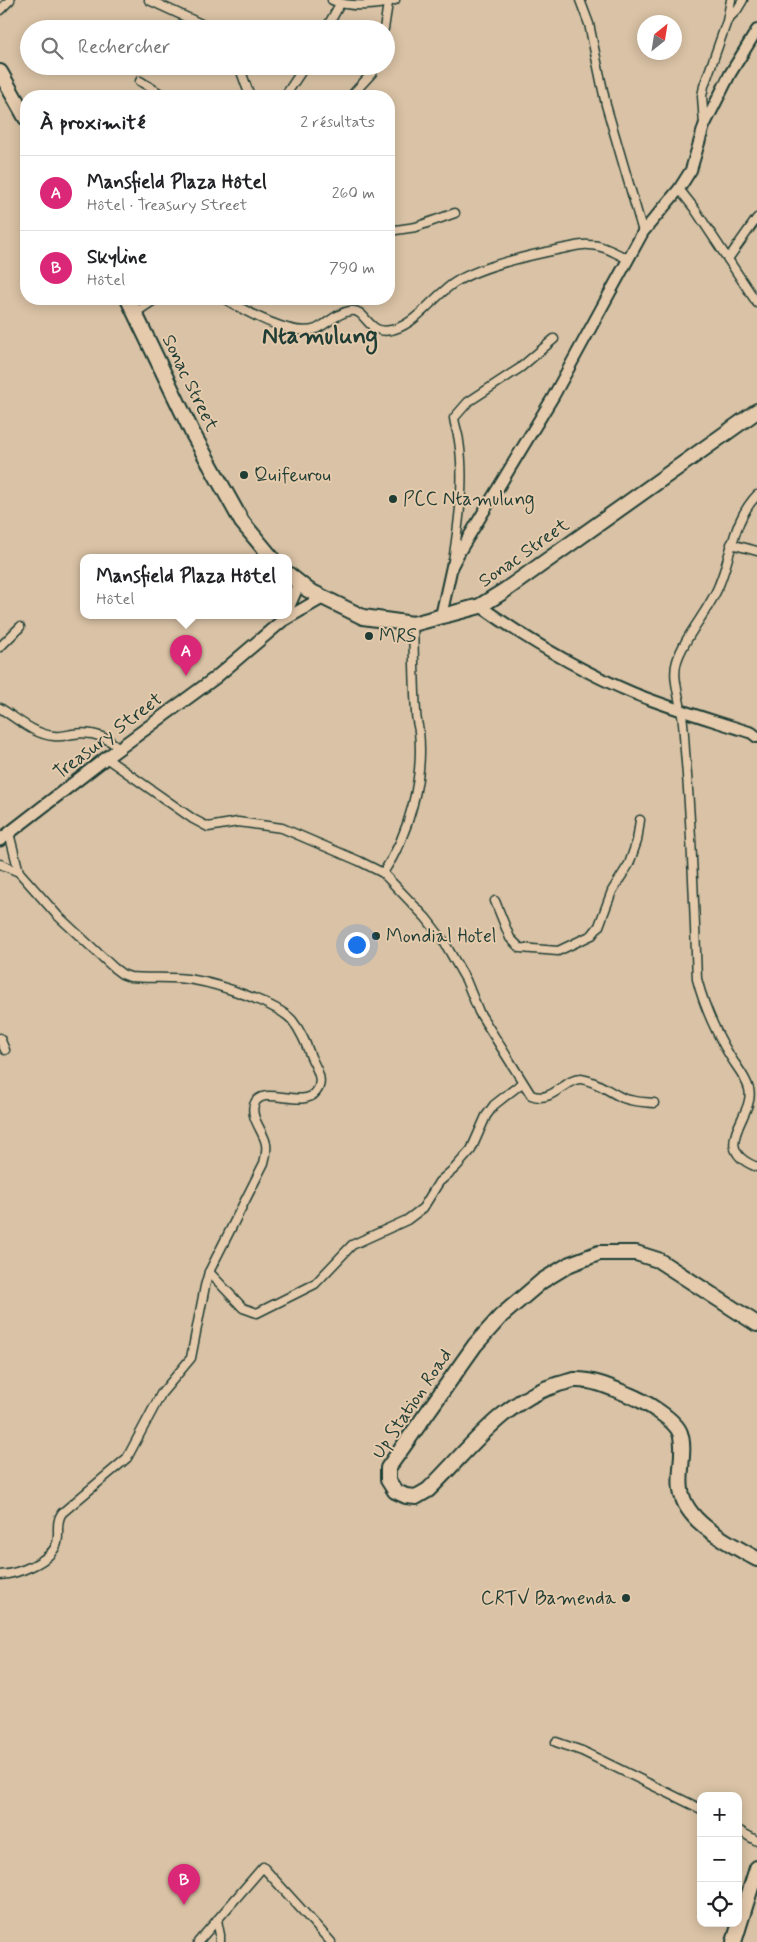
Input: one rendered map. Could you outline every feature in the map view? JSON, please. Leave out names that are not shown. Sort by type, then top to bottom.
[{"type":"highway","points":[[0,72],[20,107]]},
{"type":"highway","name":"Sonac Street","points":[[131,305],[193,434],[242,522],[269,554]]},
{"type":"highway","name":"Sonac Street","points":[[294,578],[322,598],[363,616],[414,624],[480,606],[504,591],[757,411]]},
{"type":"highway","name":"Up Station Road","points":[[757,1324],[658,1260],[636,1253],[599,1253],[570,1264],[542,1281],[501,1316],[475,1345],[388,1468],[388,1480],[395,1491],[406,1496],[416,1497],[428,1490],[489,1427],[519,1401],[547,1387],[573,1380],[591,1382],[637,1398],[666,1417],[675,1426],[680,1432],[681,1491],[690,1510],[706,1529],[757,1559]]},
{"type":"highway","points":[[734,1942],[757,1868]]},
{"type":"main road","name":"Treasury Street","points":[[292,614],[322,598]]},
{"type":"main road","name":"Treasury Street","points":[[4,836],[119,748],[216,678],[283,619]]},
{"type":"street","points":[[0,10],[10,0]]},
{"type":"street","points":[[149,0],[192,20]]},
{"type":"street","points":[[332,0],[350,6],[391,1],[386,20]]},
{"type":"street","points":[[580,0],[589,24],[606,105],[643,232]]},
{"type":"street","points":[[704,126],[702,96],[704,86],[727,21],[731,0]]},
{"type":"street","points":[[727,21],[743,0]]},
{"type":"street","points":[[331,20],[340,4]]},
{"type":"street","points":[[452,566],[553,397],[643,232],[679,189],[691,170],[704,126],[730,74],[757,30]]},
{"type":"street","points":[[243,75],[248,90]]},
{"type":"street","points":[[289,90],[298,75]]},
{"type":"street","points":[[356,90],[369,75]]},
{"type":"street","points":[[140,81],[154,90]]},
{"type":"street","points":[[679,189],[757,303]]},
{"type":"street","points":[[395,230],[416,227],[455,213]]},
{"type":"street","points":[[728,259],[757,218]]},
{"type":"street","points":[[236,305],[280,328],[308,331],[317,329],[334,317],[352,311],[358,312],[376,330],[387,331],[411,322],[443,291],[466,276],[540,253],[587,244],[605,248],[628,259]]},
{"type":"street","points":[[136,313],[147,305]]},
{"type":"street","points":[[441,616],[452,566],[460,512],[459,440],[454,418],[468,402],[520,368],[554,339]]},
{"type":"street","points":[[757,495],[741,519],[731,544],[720,585],[676,662],[689,795],[697,979],[703,1003],[710,1018],[750,1090],[734,1145],[739,1156],[749,1164],[757,1167]]},
{"type":"street","points":[[731,544],[757,551]]},
{"type":"street","points":[[480,606],[506,625],[571,664],[626,690],[682,712],[752,733],[757,737]]},
{"type":"street","points":[[383,874],[406,832],[419,761],[414,624]]},
{"type":"street","points":[[0,647],[20,627]]},
{"type":"street","points":[[0,708],[44,734],[55,737],[81,733],[94,734],[104,736],[119,748]]},
{"type":"street","points":[[106,758],[193,819],[208,827],[238,822],[282,828],[359,860],[383,874],[426,918],[443,940],[466,980],[479,1012],[528,1093],[534,1097],[552,1095],[571,1082],[581,1079],[599,1084],[625,1099],[654,1103]]},
{"type":"street","points":[[495,901],[510,938],[520,948],[558,951],[592,935],[599,926],[612,891],[629,864],[638,840],[640,820]]},
{"type":"street","points":[[0,1575],[18,1573],[46,1557],[57,1543],[57,1524],[62,1513],[131,1453],[161,1394],[192,1358],[209,1272],[264,1163],[267,1152],[266,1143],[254,1114],[254,1105],[259,1098],[265,1096],[306,1099],[315,1094],[320,1087],[320,1076],[300,1031],[290,1018],[264,1001],[195,980],[137,977],[122,974],[58,915],[19,872],[4,836]]},
{"type":"street","points":[[0,864],[19,872]]},
{"type":"street","points":[[0,1038],[5,1050]]},
{"type":"street","points":[[209,1272],[243,1308],[257,1313],[307,1289],[321,1280],[352,1245],[408,1220],[423,1208],[439,1182],[456,1168],[471,1150],[486,1116],[494,1105],[522,1083]]},
{"type":"street","points":[[556,1742],[582,1750],[697,1808]]},
{"type":"street","points":[[742,1832],[757,1841]]},
{"type":"street","points":[[198,1942],[263,1867],[331,1942]]},
{"type":"street","points":[[217,1920],[220,1938],[227,1942]]},
{"type":"place","name":"Quifeurou","points":[[244,475]]},
{"type":"place","name":"PCC Ntamulung","points":[[393,499]]},
{"type":"place","name":"MRS","points":[[369,636]]},
{"type":"place","name":"Mansfield Plaza Hôtel","points":[[186,676]]},
{"type":"place","name":"Mondial Hotel","points":[[376,936]]},
{"type":"place","name":"CRTV Bamenda","points":[[626,1598]]},
{"type":"place","name":"Skyline","points":[[184,1905]]},
{"type":"district","name":"Ntamulung","points":[[320,336]]}]
